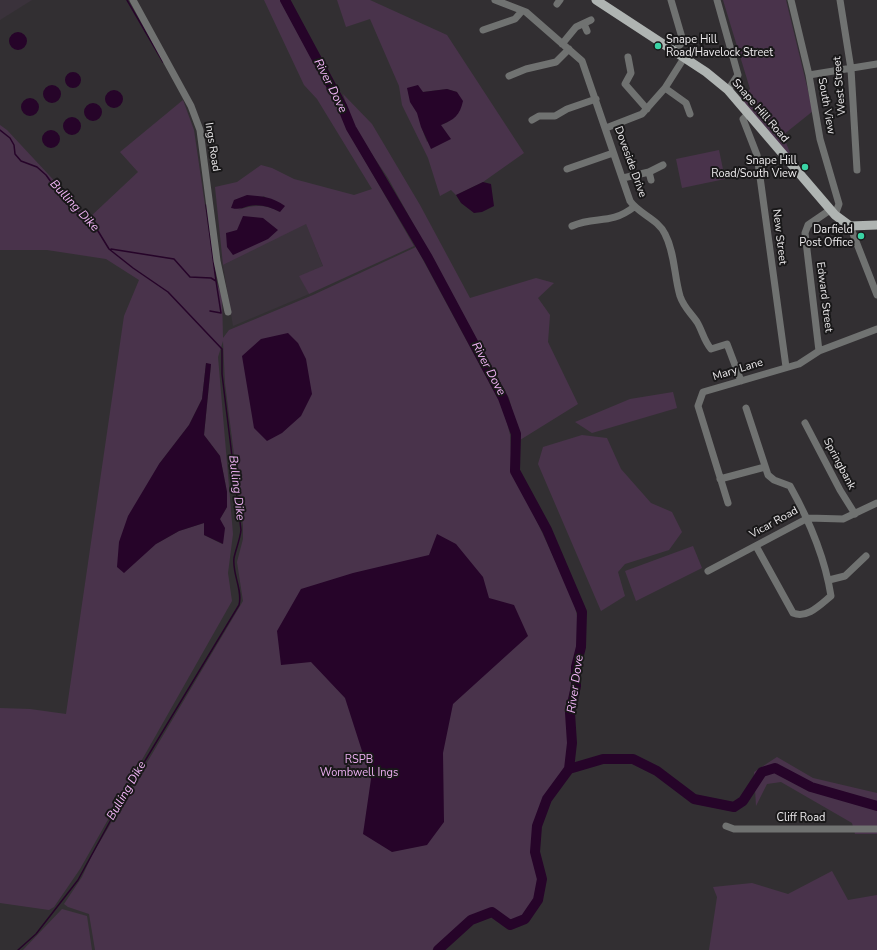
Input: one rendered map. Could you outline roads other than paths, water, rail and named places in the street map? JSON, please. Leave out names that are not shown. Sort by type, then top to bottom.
[{"type":"main road","name":"Snape Hill Road","points":[[600,1],[706,72],[728,90],[833,212],[850,226]]},
{"type":"main road","points":[[850,226],[862,227],[877,225]]},
{"type":"street","name":"Ings Road","points":[[133,0],[191,106],[200,130],[217,261],[228,312]]},
{"type":"street","name":"Doveside Drive","points":[[495,0],[522,11],[582,61],[630,201],[634,207],[659,225],[665,232],[669,242],[680,296],[686,310],[696,320],[711,349],[727,344],[741,381]]},
{"type":"street","points":[[671,0],[683,41],[675,51]]},
{"type":"street","points":[[716,0],[738,75],[728,90]]},
{"type":"street","name":"South View","points":[[791,0],[809,75],[820,139],[839,204],[833,212]]},
{"type":"street","name":"West Street","points":[[840,0],[851,69],[857,170]]},
{"type":"street","points":[[483,30],[515,19],[522,11]]},
{"type":"street","points":[[562,44],[576,27],[587,22],[586,31]]},
{"type":"street","points":[[509,76],[526,69],[556,62],[568,49]]},
{"type":"street","points":[[628,57],[631,73],[625,84],[647,109]]},
{"type":"street","points":[[606,128],[642,114],[665,88],[684,58]]},
{"type":"street","points":[[809,75],[877,64]]},
{"type":"street","points":[[665,88],[686,103],[690,114]]},
{"type":"street","points":[[532,120],[539,116],[555,116],[567,109],[596,99]]},
{"type":"street","name":"New Street","points":[[748,114],[743,119],[757,155],[786,366]]},
{"type":"street","points":[[567,169],[613,153]]},
{"type":"street","points":[[623,178],[649,172],[663,165]]},
{"type":"street","points":[[649,172],[651,180]]},
{"type":"street","points":[[572,226],[582,222],[608,220],[624,216],[634,207]]},
{"type":"street","name":"Edward Street","points":[[820,351],[805,233],[808,225],[833,212]]},
{"type":"street","points":[[850,226],[877,295]]},
{"type":"street","name":"Mary Lane","points":[[720,479],[698,406],[703,392],[786,366],[799,364],[820,351],[877,329]]},
{"type":"street","points":[[746,408],[768,475],[774,480],[790,486],[808,518],[829,580],[831,596],[807,614],[799,615],[793,613],[756,546]]},
{"type":"street","name":"Springbank","points":[[805,423],[840,490],[855,514]]},
{"type":"street","points":[[728,502],[720,479],[765,467]]},
{"type":"street","name":"Vicar Road","points":[[708,572],[808,518],[843,519],[877,503]]},
{"type":"street","points":[[829,580],[845,576],[866,556]]},
{"type":"street","name":"Cliff Road","points":[[726,826],[734,829],[877,829]]},
{"type":"waterway","points":[[127,0],[163,62]]},
{"type":"waterway","name":"River Dove","points":[[285,0],[342,106],[351,128],[428,258],[503,398],[516,434],[515,471],[547,530],[582,612],[581,647],[576,667],[576,686],[570,713],[572,743],[569,769]]},
{"type":"waterway","name":"Bulling Dike","points":[[0,130],[10,138],[14,145],[15,154],[21,161],[37,167],[46,175],[59,193],[87,223],[98,231],[109,249],[133,268],[168,292],[222,349],[222,374],[241,530],[234,558],[234,570],[240,594],[239,605],[125,794],[78,880],[36,934],[18,950]]},
{"type":"waterway","points":[[206,205],[216,281]]},
{"type":"waterway","points":[[111,249],[174,259],[190,277],[211,278],[216,281],[221,313],[210,311]]},
{"type":"waterway","points":[[438,950],[471,920],[492,912],[510,925],[525,919],[538,900],[542,879],[535,852],[537,826],[547,799],[569,769],[603,759],[633,759],[657,771],[694,799],[734,807],[743,801],[762,772],[775,768],[811,787],[877,806]]},
{"type":"place","name":"Snape Hill Road/Havelock Street","points":[[658,46]]},
{"type":"place","name":"Snape Hill Road/South View","points":[[805,167]]},
{"type":"place","name":"Darfield Post Office","points":[[861,236]]},
{"type":"park label","name":"RSPB Wombwell Ings","points":[[359,766]]}]
